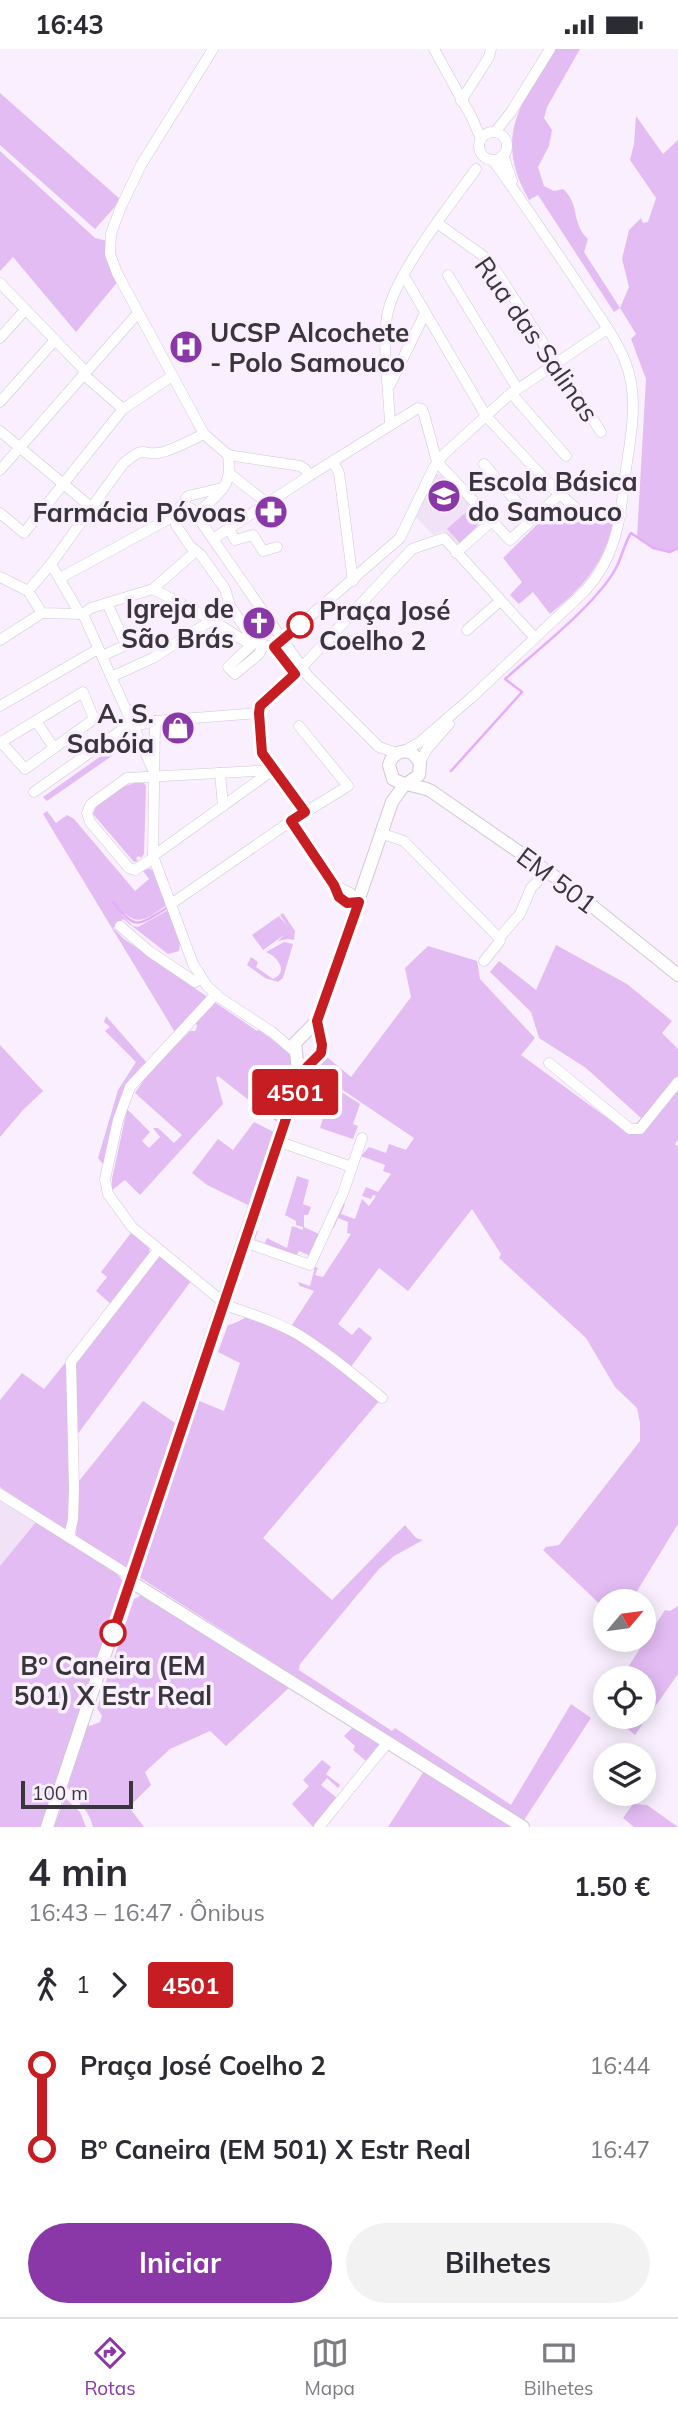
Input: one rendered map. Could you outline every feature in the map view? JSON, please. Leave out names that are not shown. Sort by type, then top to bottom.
[{"type":"main road","points":[[299,1080],[295,1043],[317,1021],[383,834],[392,802],[390,760],[400,752],[412,753],[431,791]]},
{"type":"main road","points":[[392,802],[407,783],[416,779],[420,766]]},
{"type":"main road","name":"EM 501","points":[[391,775],[397,781],[431,791],[548,871],[678,975]]},
{"type":"main road","points":[[47,1827],[277,1141],[299,1080],[321,1053],[317,1021]]},
{"type":"main road","points":[[301,1036],[315,1035],[321,1041]]},
{"type":"main road","points":[[296,1053],[302,1060],[312,1061]]},
{"type":"main road","points":[[131,1579],[523,1827]]},
{"type":"street","points":[[213,49],[141,165],[111,234],[110,254],[117,273],[204,434],[228,455],[299,466],[305,469],[309,476]]},
{"type":"street","points":[[434,49],[472,118],[492,136],[507,147],[498,157],[485,157],[480,152],[492,136],[509,115],[550,49]]},
{"type":"street","points":[[461,101],[489,57],[491,49]]},
{"type":"street","points":[[153,589],[212,619],[248,643],[274,647],[373,742],[388,752],[400,752],[420,742],[471,698],[600,574],[614,547],[621,515],[632,410],[627,364],[514,188],[498,157]]},
{"type":"street","points":[[390,425],[387,316],[392,299],[437,223],[476,169]]},
{"type":"street","name":"Rua das Salinas","points":[[437,223],[489,260],[601,432]]},
{"type":"street","points":[[448,275],[514,391],[566,456]]},
{"type":"street","points":[[404,276],[486,416],[560,494],[578,509],[594,514],[621,515]]},
{"type":"street","points":[[0,282],[84,373],[123,409]]},
{"type":"street","points":[[0,338],[25,310]]},
{"type":"street","points":[[0,470],[138,313]]},
{"type":"street","points":[[388,388],[425,313]]},
{"type":"street","points":[[274,647],[396,543],[437,462],[514,391],[607,329]]},
{"type":"street","points":[[0,402],[55,340]]},
{"type":"street","points":[[0,513],[24,533],[123,409],[172,376]]},
{"type":"street","points":[[214,540],[267,503],[418,408],[422,408],[437,462],[510,540],[560,494]]},
{"type":"street","points":[[0,431],[91,507]]},
{"type":"street","points":[[28,591],[51,564],[123,464],[135,453],[161,453],[204,434]]},
{"type":"street","points":[[196,515],[227,484],[230,474],[228,455]]},
{"type":"street","points":[[333,461],[339,473],[353,581]]},
{"type":"street","points":[[484,464],[533,520]]},
{"type":"street","points":[[230,474],[267,503]]},
{"type":"street","points":[[222,488],[188,496],[177,512],[176,525],[225,589],[230,606],[259,643]]},
{"type":"street","points":[[60,578],[188,507],[283,640],[299,670]]},
{"type":"street","points":[[456,553],[492,521]]},
{"type":"street","points":[[229,529],[235,540],[253,535],[263,551],[277,547]]},
{"type":"street","points":[[305,812],[262,753],[260,706],[299,670],[412,549],[444,538],[535,638]]},
{"type":"street","points":[[396,543],[408,555]]},
{"type":"street","points":[[2,637],[42,613],[81,614],[153,589],[196,551]]},
{"type":"street","points":[[51,564],[100,652],[154,774]]},
{"type":"street","points":[[0,577],[28,591],[42,613]]},
{"type":"street","points":[[467,631],[500,601]]},
{"type":"street","points":[[0,706],[100,652],[126,645],[107,603]]},
{"type":"street","points":[[111,677],[153,658],[230,606]]},
{"type":"street","points":[[83,692],[94,719],[25,769],[0,741],[36,721],[83,692]]},
{"type":"street","points":[[420,766],[426,749],[471,698]]},
{"type":"street","points":[[34,792],[123,729],[155,721],[259,713]]},
{"type":"street","points":[[36,721],[52,745],[51,750]]},
{"type":"street","points":[[155,721],[153,857],[188,950],[201,979],[216,994],[272,1032],[296,1053]]},
{"type":"street","points":[[170,904],[291,821],[348,786],[299,726]]},
{"type":"street","points":[[273,770],[135,870],[129,868],[90,822],[87,813],[92,804],[127,778],[154,774],[273,770]]},
{"type":"street","points":[[220,773],[223,806]]},
{"type":"street","points":[[291,821],[342,900],[347,903],[359,902]]},
{"type":"street","points":[[383,834],[404,841],[499,938]]},
{"type":"street","points":[[484,961],[520,914],[531,888],[548,871]]},
{"type":"street","points":[[120,926],[149,951],[195,982],[201,979]]},
{"type":"street","points":[[170,965],[179,961],[188,950]]},
{"type":"street","points":[[216,994],[131,1087],[118,1120],[106,1185],[117,1208],[132,1227],[223,1303],[300,1335],[382,1398]]},
{"type":"street","points":[[272,1032],[288,1037],[301,1036]]},
{"type":"street","points":[[549,1063],[629,1129],[640,1129],[678,1082]]},
{"type":"street","points":[[244,1242],[310,1265],[343,1193],[362,1138]]},
{"type":"street","points":[[277,1141],[352,1167]]},
{"type":"street","points":[[69,1537],[73,1519],[74,1477],[69,1369],[71,1362],[158,1250]]},
{"type":"street","points":[[0,1494],[131,1579]]},
{"type":"street","points":[[318,1827],[388,1742]]},
{"type":"shaded area","points":[[553,49],[580,49],[547,107],[544,118],[552,130],[549,146],[538,167],[544,186],[554,191],[563,189],[569,195],[582,233],[588,239],[584,252],[620,308],[614,312],[538,195],[529,200],[518,178],[513,158],[512,139],[522,105]]},
{"type":"shaded area","points":[[0,93],[121,200],[95,229],[0,145]]},
{"type":"shaded area","points":[[636,116],[663,154],[678,140],[678,548],[670,552],[653,548],[637,537],[646,379],[631,339],[636,334],[620,308],[629,287],[622,259],[629,230],[641,218],[643,223],[648,222],[656,198],[630,160]]},
{"type":"shaded area","points":[[0,151],[95,238],[111,242],[120,279],[76,332],[13,257],[0,271]]},
{"type":"shaded area","name":"Escola Básica do Samouco","points":[[435,474],[441,474],[486,521],[458,546],[443,531],[433,535],[416,517]]},
{"type":"shaded area","points":[[557,505],[580,518],[613,521],[605,549],[591,573],[572,595],[550,614],[533,592],[519,604],[510,595],[522,582],[503,558]]},
{"type":"shaded area","points":[[472,507],[483,520],[460,543],[447,529]]},
{"type":"shaded area","points":[[115,746],[119,751],[47,801],[43,797]]},
{"type":"shaded area","points":[[134,783],[144,783],[146,786],[144,854],[134,862],[93,814],[104,799]]},
{"type":"shaded area","points":[[47,811],[56,823],[67,815],[74,819],[135,891],[149,879],[143,871],[150,868],[153,871],[166,906],[140,920],[125,913],[122,915],[133,926],[138,927],[168,910],[180,942],[179,951],[168,954],[123,919],[113,928],[124,939],[206,996],[203,1004],[176,1034],[43,814]]},
{"type":"shaded area","points":[[283,913],[295,931],[294,940],[278,941],[284,935],[263,950],[252,935],[279,916],[288,927],[280,915]]},
{"type":"shaded area","points":[[284,942],[293,944],[283,978],[278,982],[265,978],[247,965],[251,957],[258,962],[256,967],[273,979],[278,976],[280,965],[266,952]]},
{"type":"shaded area","points":[[556,945],[627,984],[672,1021],[662,1033],[678,1049],[678,1140],[675,1144],[678,1147],[678,1524],[638,1589],[593,1589],[593,1598],[543,1550],[559,1545],[640,1441],[637,1408],[615,1387],[586,1338],[499,1258],[501,1254],[472,1209],[408,1291],[379,1268],[338,1324],[352,1335],[359,1327],[372,1338],[350,1368],[292,1325],[314,1291],[300,1286],[298,1282],[310,1286],[315,1267],[318,1268],[315,1275],[323,1277],[351,1234],[347,1233],[348,1222],[338,1218],[334,1228],[332,1227],[343,1203],[345,1204],[341,1214],[355,1219],[362,1199],[369,1206],[376,1196],[373,1195],[371,1199],[362,1196],[366,1187],[378,1192],[391,1174],[383,1171],[385,1165],[361,1156],[369,1147],[386,1153],[389,1144],[406,1150],[414,1138],[313,1070],[327,1057],[351,1077],[411,997],[405,968],[428,946],[477,961],[480,979],[535,1038],[521,1055],[628,1133],[641,1118],[586,1068],[539,1038],[531,1012],[490,972],[499,961],[536,990]]},
{"type":"shaded area","points":[[216,1003],[292,1054],[297,1070],[278,1123],[218,1076],[216,1078],[223,1104],[140,1195],[125,1180],[112,1190],[127,1109],[150,1132],[142,1141],[149,1148],[160,1137],[153,1128],[158,1128],[174,1143],[182,1135],[135,1093],[150,1071],[190,1031],[195,1031],[196,1023],[212,1004]]},
{"type":"shaded area","points":[[106,1016],[147,1063],[129,1080],[103,1164],[98,1158],[118,1090],[136,1062],[105,1031],[110,1027],[104,1022]]},
{"type":"shaded area","points":[[0,1045],[43,1091],[0,1137]]},
{"type":"shaded area","points":[[309,1071],[360,1104],[353,1124],[358,1126],[353,1139],[320,1128],[324,1115],[318,1113],[321,1102],[316,1100],[320,1087],[314,1084],[315,1080],[308,1078],[297,1106]]},
{"type":"shaded area","points":[[254,1122],[274,1132],[250,1206],[207,1185],[192,1173],[218,1139],[233,1150]]},
{"type":"shaded area","points":[[297,1176],[309,1180],[303,1204],[311,1207],[308,1215],[304,1215],[304,1227],[319,1234],[311,1256],[299,1251],[296,1256],[254,1239],[256,1230],[255,1239],[265,1243],[267,1238],[287,1248],[292,1226],[303,1230],[303,1227],[296,1225],[296,1221],[285,1215]]},
{"type":"shaded area","points":[[131,1233],[149,1248],[150,1255],[111,1304],[96,1291],[107,1277],[101,1272]]},
{"type":"shaded area","points":[[161,1256],[191,1281],[77,1435],[73,1368],[156,1257]]},
{"type":"shaded area","points":[[248,1317],[306,1345],[380,1400],[263,1538],[332,1600],[405,1525],[416,1538],[423,1540],[394,1556],[379,1569],[300,1664],[299,1670],[392,1731],[395,1728],[511,1805],[571,1704],[591,1718],[524,1820],[139,1577],[138,1572],[151,1526],[197,1400],[224,1411],[240,1363],[218,1352],[228,1325]]},
{"type":"shaded area","points":[[65,1363],[72,1452],[71,1503],[67,1528],[64,1529],[0,1487],[0,1400],[22,1373],[44,1389]]},
{"type":"shaded area","points":[[143,1401],[178,1425],[129,1570],[76,1536],[79,1481]]},
{"type":"shaded area","points":[[0,1501],[36,1522],[0,1566]]},
{"type":"shaded area","points":[[36,1522],[116,1572],[124,1588],[43,1827],[0,1827],[0,1566]]},
{"type":"shaded area","points":[[142,1595],[290,1687],[226,1746],[210,1731],[170,1749],[145,1772],[151,1785],[129,1807],[144,1827],[93,1827],[88,1814],[67,1785],[87,1724],[90,1726],[100,1722],[102,1716],[97,1708],[134,1599]]},
{"type":"shaded area","points":[[678,1606],[678,1674],[656,1705],[656,1666],[629,1666],[638,1652],[656,1652],[656,1624],[665,1610],[670,1611]]},
{"type":"shaded area","points":[[354,1726],[381,1743],[366,1761],[353,1750],[355,1746],[344,1736]]},
{"type":"shaded area","points":[[628,1729],[639,1729],[635,1735]]},
{"type":"shaded area","points":[[322,1760],[331,1767],[326,1774],[340,1785],[338,1788],[327,1778],[321,1785],[337,1798],[313,1827],[292,1804],[309,1786],[303,1780]]},
{"type":"shaded area","points":[[424,1771],[513,1827],[388,1827]]},
{"type":"shaded area","points":[[65,1798],[80,1812],[86,1827],[54,1827]]},
{"type":"shaded area","points":[[632,1806],[648,1806],[678,1827],[634,1827],[623,1818]]},
{"type":"waterway","points":[[451,771],[522,692],[505,679],[595,597],[616,568],[631,533],[653,548],[670,552],[678,548]]},
{"type":"waterway","points":[[113,902],[127,918],[137,923],[167,908]]},
{"type":"bus line","name":"4501","points":[[113,1633],[277,1141],[299,1080],[323,1049],[317,1021],[359,902],[347,903],[339,897],[334,885],[291,821],[305,812],[262,753],[260,706],[295,674],[274,647],[300,625]]},
{"type":"place","name":"UCSP Alcochete - Polo Samouco","points":[[186,347]]},
{"type":"place","name":"Escola Básica do Samouco","points":[[444,496]]},
{"type":"place","name":"Farmácia Póvoas","points":[[271,512]]},
{"type":"place","name":"Igreja de São Brás","points":[[259,623]]},
{"type":"place","name":"Praça José Coelho 2","points":[[300,625]]},
{"type":"place","name":"A. S. Sabóia","points":[[178,728]]},
{"type":"place","name":"Bº Caneira (EM 501) X Estr Real","points":[[113,1633]]}]
